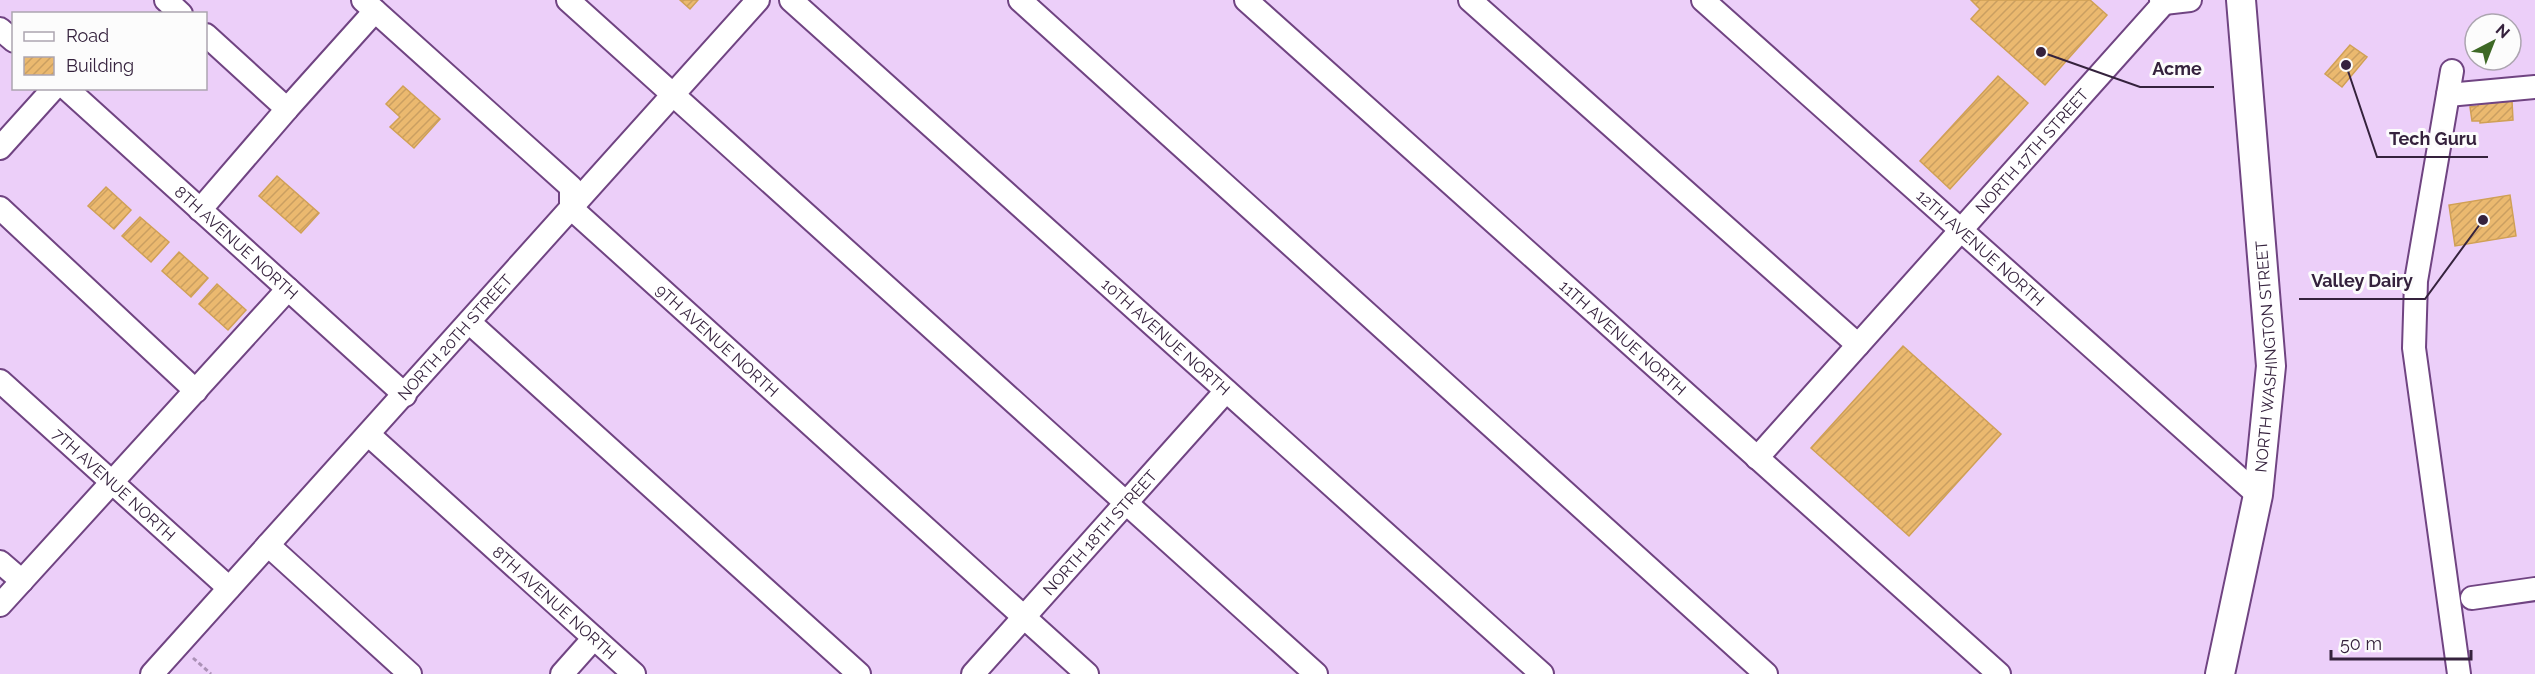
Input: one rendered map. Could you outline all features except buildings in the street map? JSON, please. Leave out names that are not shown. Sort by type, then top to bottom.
[{"type":"main road","name":"NORTH WASHINGTON STREET","points":[[2220,674],[2258,495],[2271,366],[2241,0]]},
{"type":"street","points":[[166,0],[179,12]]},
{"type":"street","points":[[568,0],[1316,674]]},
{"type":"street","name":"NORTH 20TH STREET","points":[[164,670],[229,588],[758,0]]},
{"type":"street","name":"10TH AVENUE NORTH","points":[[790,0],[1542,674]]},
{"type":"street","points":[[1020,0],[1766,674]]},
{"type":"street","name":"11TH AVENUE NORTH","points":[[1246,0],[1999,674]]},
{"type":"street","points":[[1470,0],[1858,345]]},
{"type":"street","name":"12TH AVENUE NORTH","points":[[1703,0],[2258,495]]},
{"type":"street","points":[[2162,2],[2190,0]]},
{"type":"street","name":"NORTH 17TH STREET","points":[[1757,458],[2162,2]]},
{"type":"street","points":[[200,210],[287,109],[369,5],[571,187],[572,208]]},
{"type":"street","points":[[0,29],[12,39]]},
{"type":"street","points":[[207,36],[287,109]]},
{"type":"street","points":[[2452,71],[2416,281],[2414,348],[2458,674]]},
{"type":"street","points":[[2448,94],[2535,87]]},
{"type":"street","points":[[0,148],[52,90]]},
{"type":"street","name":"8TH AVENUE NORTH","points":[[68,90],[405,395]]},
{"type":"street","points":[[0,208],[196,391]]},
{"type":"street","name":"9TH AVENUE NORTH","points":[[572,208],[1087,674]]},
{"type":"street","points":[[0,605],[288,289]]},
{"type":"street","points":[[469,322],[859,674]]},
{"type":"street","name":"7TH AVENUE NORTH","points":[[0,381],[229,588]]},
{"type":"street","name":"NORTH 18TH STREET","points":[[973,674],[1226,391]]},
{"type":"street","name":"8TH AVENUE NORTH","points":[[369,435],[634,674]]},
{"type":"street","points":[[268,545],[410,674]]},
{"type":"street","points":[[0,562],[22,581]]},
{"type":"street","points":[[2472,598],[2535,589]]},
{"type":"street","points":[[562,674],[594,638]]},
{"type":"place","name":"Acme","points":[[2041,52]]},
{"type":"place","name":"Tech Guru","points":[[2346,65]]},
{"type":"place","name":"Valley Dairy","points":[[2483,220]]}]
